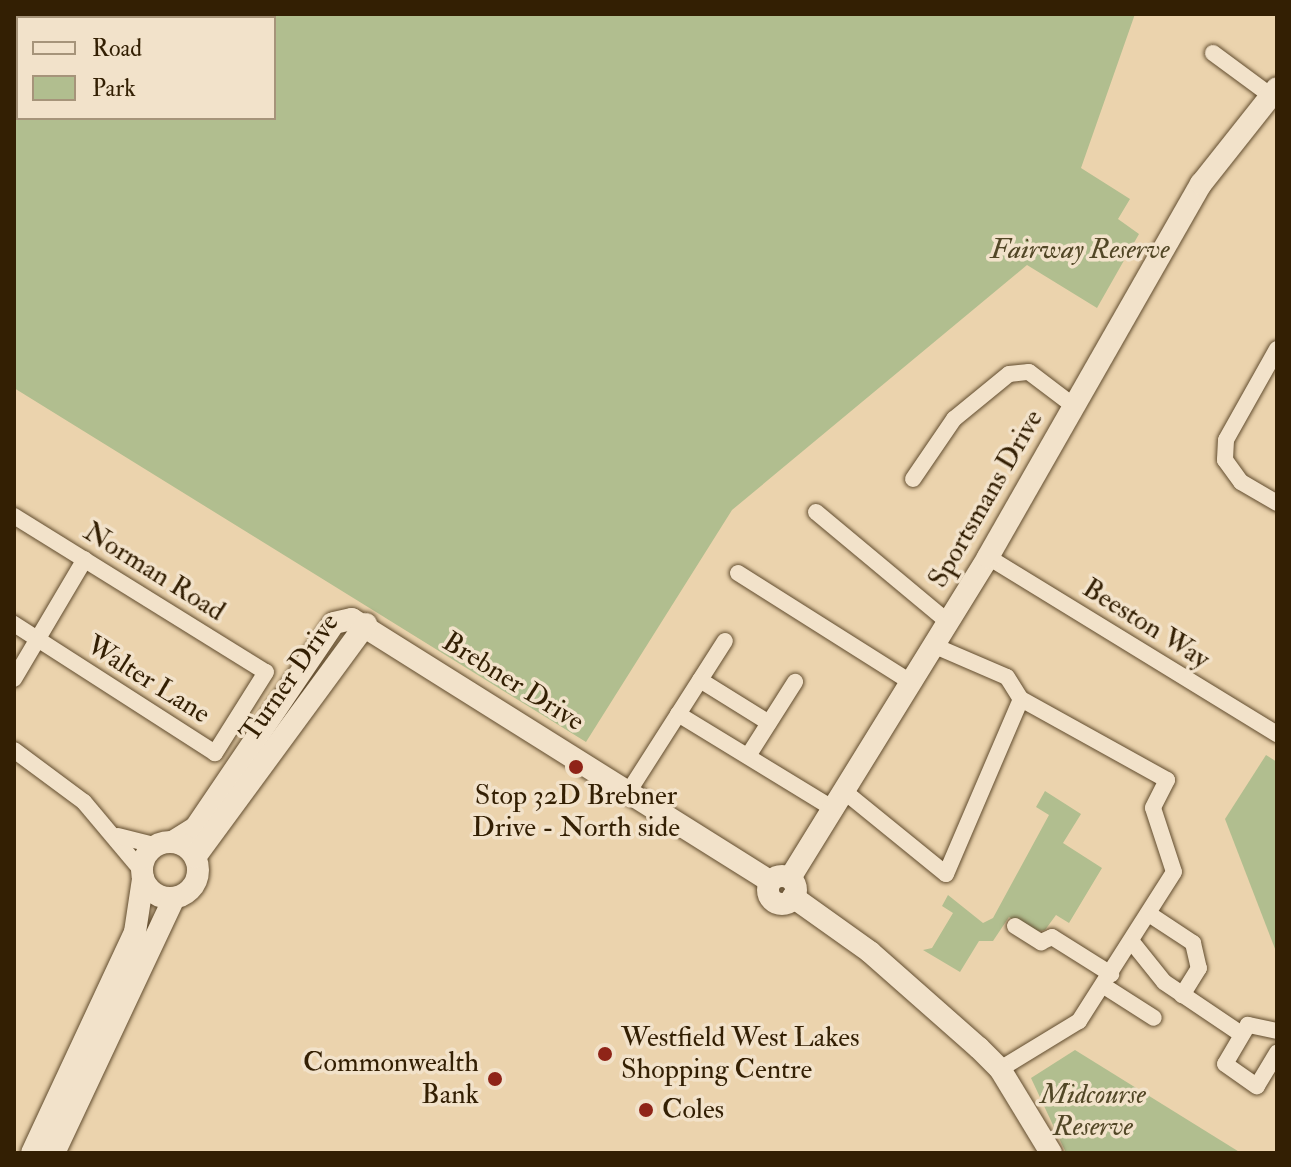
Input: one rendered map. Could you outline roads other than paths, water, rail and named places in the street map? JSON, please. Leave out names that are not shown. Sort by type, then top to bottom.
[{"type":"street","points":[[1213,53],[1274,92]]},
{"type":"street","name":"Sportsmans Drive","points":[[785,886],[988,557],[1201,184],[1274,92]]},
{"type":"street","points":[[1277,349],[1226,440],[1225,460],[1241,482],[1277,503]]},
{"type":"street","name":"Sportsmans Drive","points":[[913,479],[954,419],[1009,374],[1029,372],[1074,406]]},
{"type":"street","name":"Sportsmans Drive","points":[[816,512],[948,622]]},
{"type":"street","name":"Norman Road","points":[[14,516],[266,672]]},
{"type":"street","name":"Beeston Way","points":[[988,557],[1277,734]]},
{"type":"street","points":[[14,679],[85,559]]},
{"type":"street","points":[[738,573],[912,683]]},
{"type":"street","name":"Turner Drive","points":[[164,843],[206,814],[334,623],[366,624]]},
{"type":"street","name":"Walter Lane","points":[[14,624],[215,753],[266,672]]},
{"type":"street","name":"Brebner Drive","points":[[366,624],[785,886],[921,993],[1000,1069],[1051,1153]]},
{"type":"street","name":"Turner Drive","points":[[195,857],[366,624]]},
{"type":"street","points":[[629,791],[725,641]]},
{"type":"street","points":[[935,646],[1007,677],[1021,699],[1167,780],[1153,808],[1174,872],[1132,942],[1075,1025],[1000,1069]]},
{"type":"street","points":[[700,680],[769,723]]},
{"type":"street","points":[[748,756],[795,682]]},
{"type":"street","points":[[678,714],[748,756],[840,801],[946,874],[1021,699]]},
{"type":"street","points":[[14,750],[61,782],[118,836],[155,894],[174,898]]},
{"type":"street","points":[[54,1153],[174,898],[195,882],[195,857],[164,843],[118,836]]},
{"type":"street","points":[[32,1153],[135,932],[142,874],[164,843]]},
{"type":"street","points":[[1149,914],[1193,943],[1199,968],[1182,995]]},
{"type":"street","points":[[1015,926],[1041,942],[1052,937],[1154,1018]]},
{"type":"street","points":[[1132,942],[1182,995],[1241,1034]]},
{"type":"street","points":[[1277,1031],[1248,1025],[1225,1064],[1250,1083],[1264,1078],[1277,1053]]},
{"type":"place","name":"Stop 32D Brebner Drive - North side","points":[[576,767]]},
{"type":"place","name":"Westfield West Lakes Shopping Centre","points":[[605,1054]]},
{"type":"place","name":"Commonwealth Bank","points":[[495,1079]]},
{"type":"place","name":"Coles","points":[[646,1110]]},
{"type":"park label","name":"Fairway Reserve","points":[[1080,250]]},
{"type":"park label","name":"Midcourse Reserve","points":[[1093,1111]]}]
